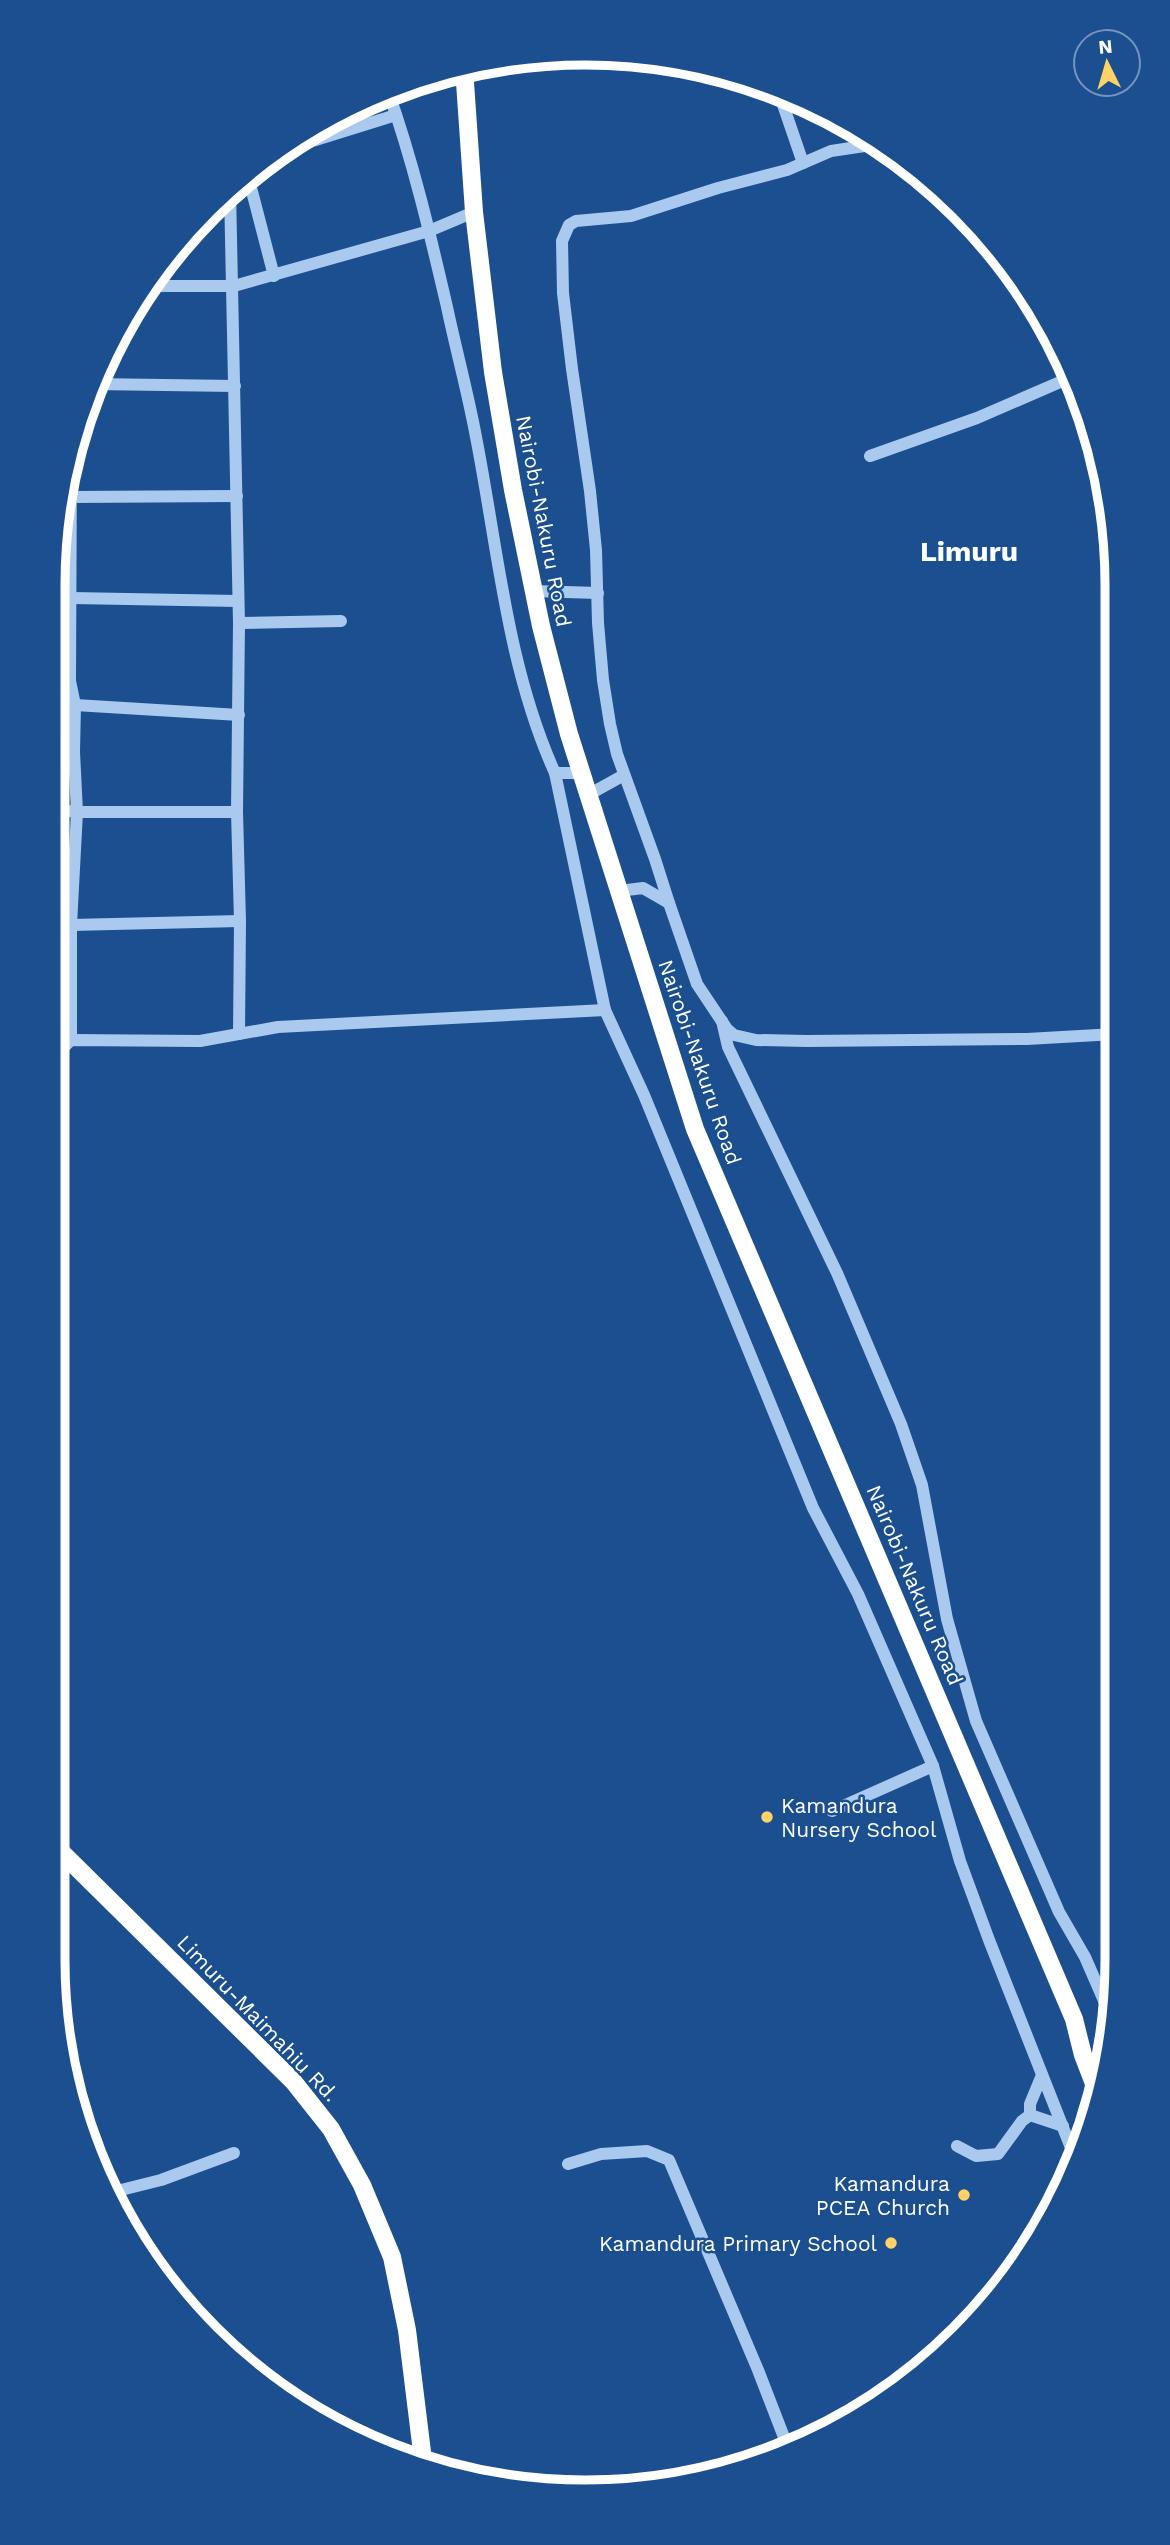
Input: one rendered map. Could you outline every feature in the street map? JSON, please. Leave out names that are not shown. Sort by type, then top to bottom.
[{"type":"highway","name":"Nairobi-Nakuru Road","points":[[465,79],[474,212],[493,372],[513,490],[533,591],[569,734],[588,795],[695,1129],[1074,2018],[1096,2056]]},
{"type":"highway","name":"Limuru-Maimahiu Rd.","points":[[65,1857],[293,2081],[314,2105],[342,2146],[362,2185],[392,2257],[407,2330],[422,2454]]},
{"type":"highway","name":"Nairobi-Nakuru Road","points":[[1074,2018],[1092,2078]]},
{"type":"street","points":[[392,102],[429,231],[476,436],[500,580],[519,665],[536,725],[555,773],[605,1010],[666,1146],[813,1508],[858,1594],[933,1766],[960,1861],[1071,2146]]},
{"type":"street","points":[[783,103],[803,163]]},
{"type":"street","points":[[317,139],[341,134],[396,115]]},
{"type":"street","points":[[864,146],[831,151],[774,174],[718,188],[631,216],[576,221],[569,225],[565,233],[561,254],[563,293],[590,491],[599,645],[608,713],[624,775],[697,984],[734,1035],[756,1040],[1027,1039],[1105,1035]]},
{"type":"street","points":[[251,187],[274,276]]},
{"type":"street","points":[[231,204],[239,623],[239,1034]]},
{"type":"street","points":[[159,286],[234,286],[429,231],[474,212]]},
{"type":"street","points":[[870,456],[977,418],[1064,381]]},
{"type":"street","points":[[105,384],[235,386]]},
{"type":"street","points":[[72,503],[237,496]]},
{"type":"street","points":[[68,526],[72,598],[69,681],[75,705],[77,812],[71,925],[71,1040]]},
{"type":"street","points":[[533,591],[598,593]]},
{"type":"street","points":[[72,598],[238,601]]},
{"type":"street","points":[[239,623],[341,621]]},
{"type":"street","points":[[75,705],[239,715]]},
{"type":"street","points":[[65,760],[74,751]]},
{"type":"street","points":[[555,773],[581,773]]},
{"type":"street","points":[[588,795],[624,775]]},
{"type":"street","points":[[65,811],[237,812]]},
{"type":"street","points":[[619,891],[643,888],[668,903]]},
{"type":"street","points":[[71,925],[240,921]]},
{"type":"street","points":[[65,1046],[71,1040],[182,1042],[215,1039],[278,1027],[605,1010]]},
{"type":"street","points":[[722,1021],[728,1047],[837,1273],[901,1424],[922,1485],[947,1619],[976,1721],[1059,1912],[1085,1957],[1104,2000]]},
{"type":"street","points":[[953,1732],[976,1721]]},
{"type":"street","points":[[832,1811],[933,1766]]},
{"type":"street","points":[[957,2146],[976,2156],[998,2154],[1010,2140],[1016,2127],[1030,2115],[1030,2104],[1042,2075]]},
{"type":"street","points":[[1030,2115],[1063,2126]]},
{"type":"street","points":[[568,2164],[601,2154],[647,2151],[669,2160],[785,2440]]},
{"type":"street","points":[[118,2191],[161,2180],[234,2153]]},
{"type":"place","name":"Kamandura Nursery School","points":[[767,1817]]},
{"type":"place","name":"Kamandura PCEA Church","points":[[964,2195]]},
{"type":"place","name":"Kamandura Primary School","points":[[891,2243]]},
{"type":"district","name":"Limuru","points":[[969,551]]}]
